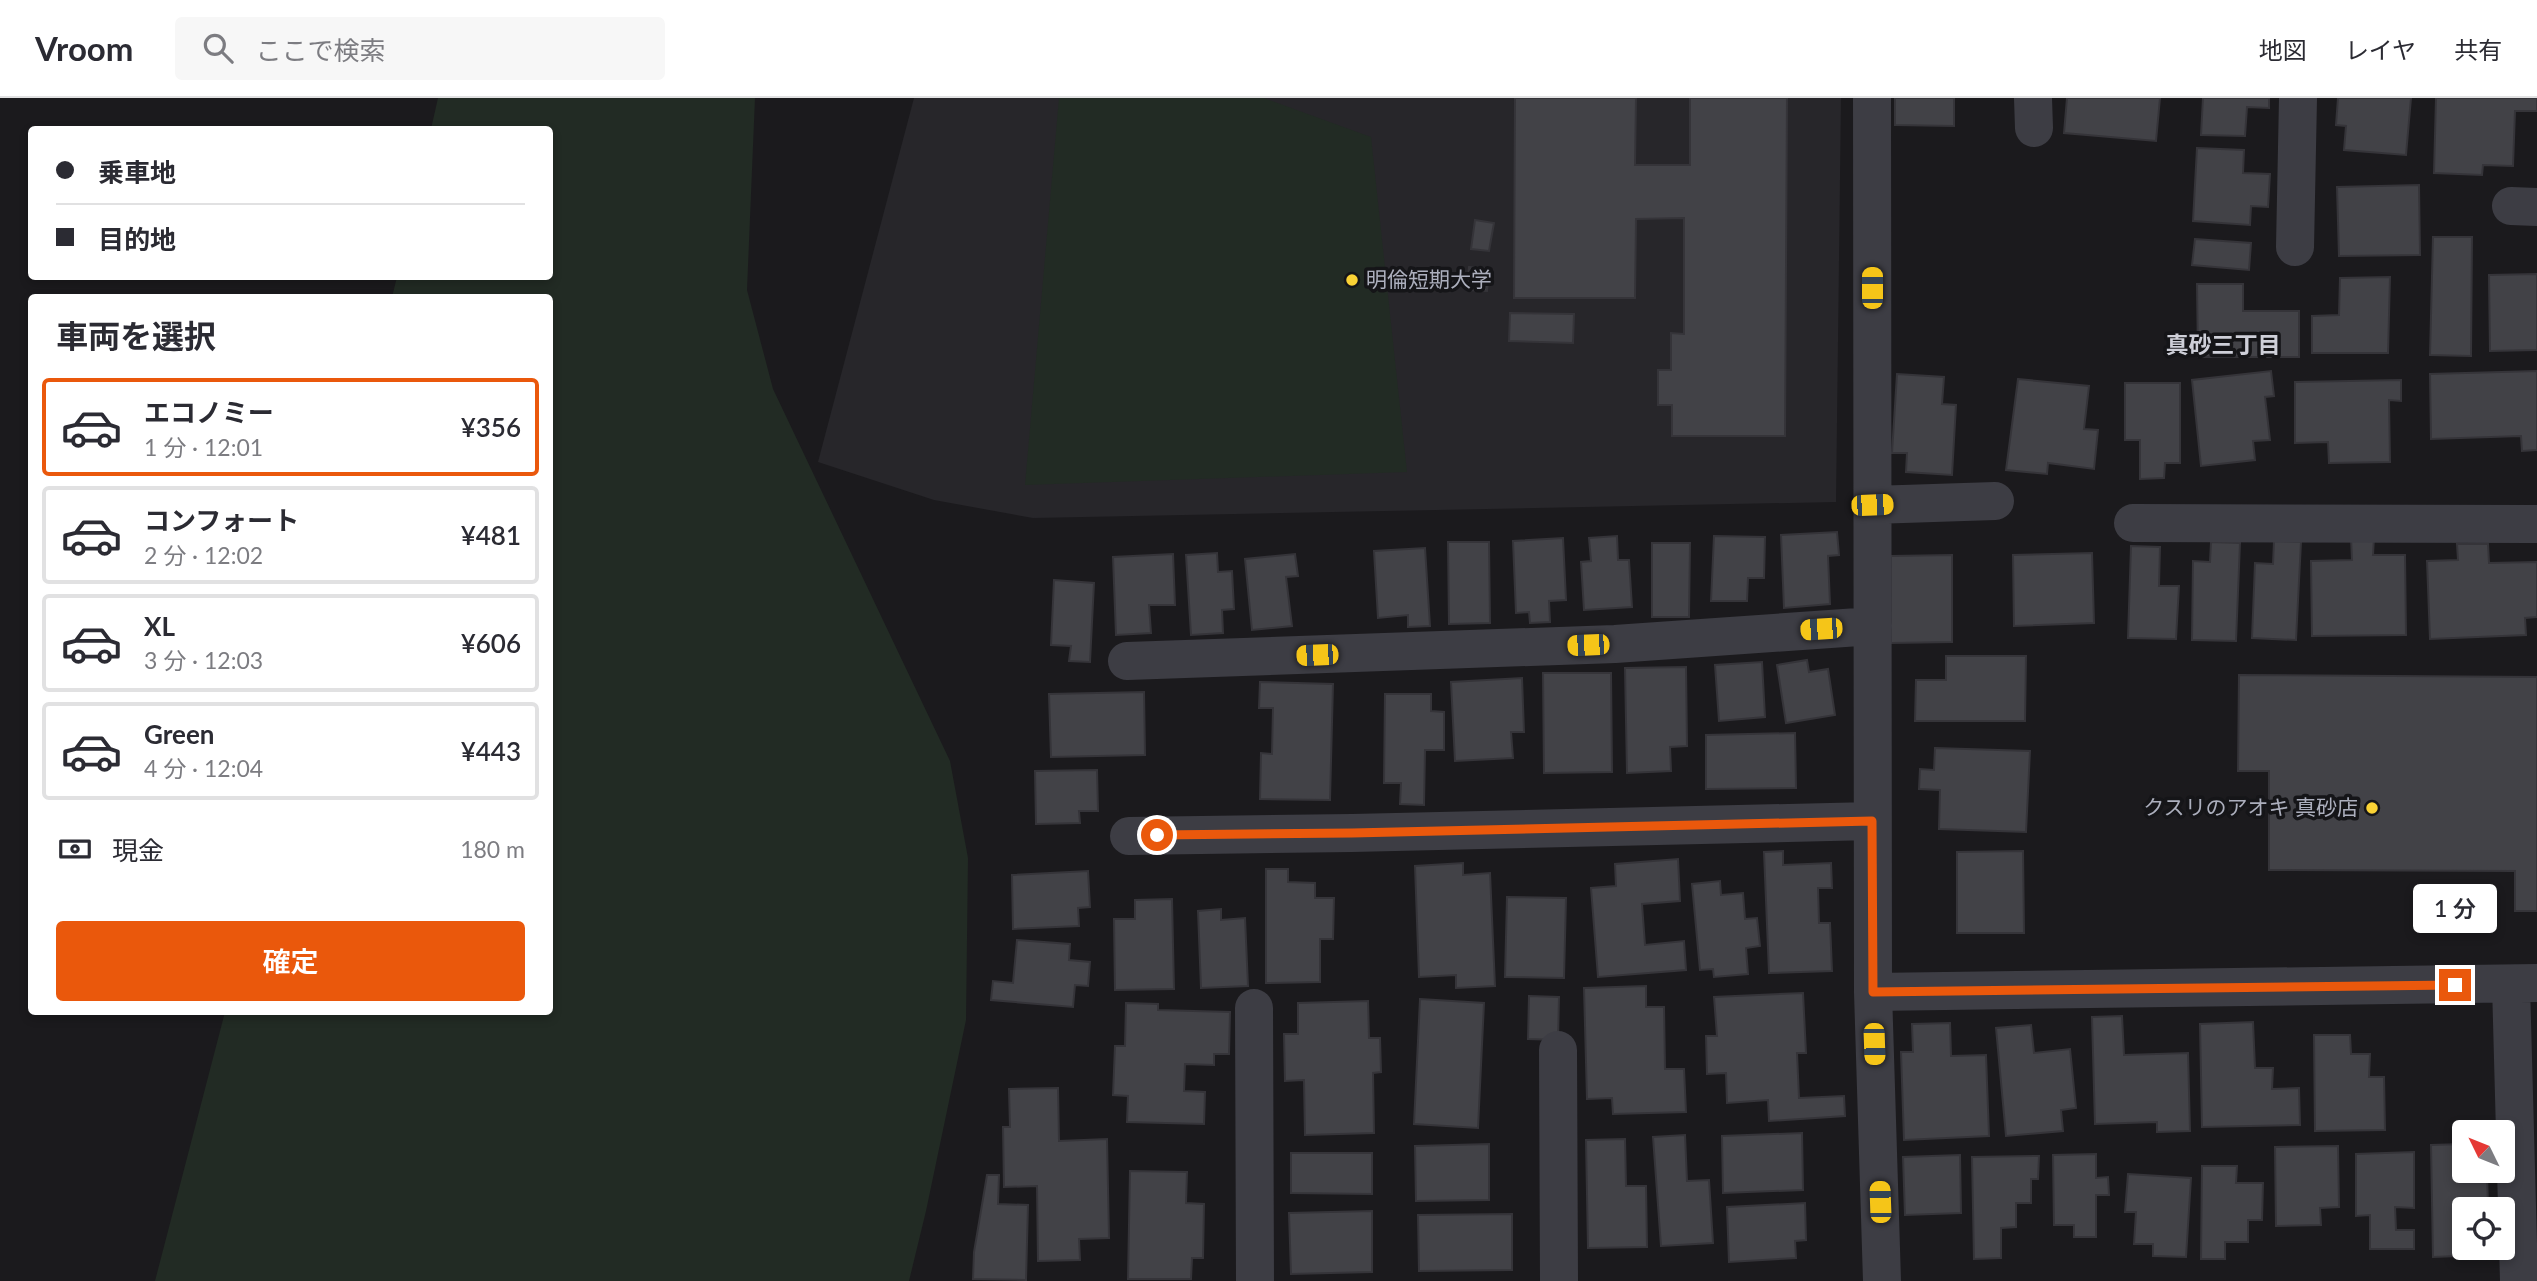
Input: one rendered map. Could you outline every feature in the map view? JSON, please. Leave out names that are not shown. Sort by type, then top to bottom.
[{"type":"street","points":[[1872,98],[1873,992],[1882,1281]]},
{"type":"street","points":[[2295,247],[2298,98]]},
{"type":"street","points":[[1872,505],[1996,501]]},
{"type":"street","points":[[2133,523],[2537,524]]},
{"type":"street","points":[[1127,661],[1615,644],[1872,626]]},
{"type":"street","points":[[1129,836],[1872,821]]},
{"type":"street","points":[[1873,992],[2524,984],[2518,1281]]},
{"type":"street","points":[[1254,1008],[1255,1281]]},
{"type":"street","points":[[1558,1050],[1559,1281]]},
{"type":"shaded area","points":[[438,98],[755,98],[747,290],[773,389],[950,761],[968,858],[966,1020],[909,1281],[155,1281],[224,1015],[553,1015],[553,294],[393,294],[396,280],[553,280],[553,126],[432,126]]},
{"type":"shaded area","name":"明倫短期大学","points":[[914,98],[1841,98],[1836,502],[1033,518],[934,500],[818,462]]},
{"type":"shaded area","points":[[1059,98],[1264,98],[1371,137],[1407,472],[1025,485]]},
{"type":"building","points":[[1515,98],[1636,98],[1635,165],[1690,165],[1690,98],[1787,98],[1785,436],[1672,436],[1672,405],[1658,405],[1658,370],[1671,370],[1671,333],[1684,334],[1684,218],[1636,219],[1635,298],[1514,298]]},
{"type":"building","points":[[1895,98],[1954,98],[1954,126],[1895,125]]},
{"type":"building","points":[[2067,98],[2160,98],[2156,141],[2064,133]]},
{"type":"building","points":[[2203,98],[2269,98],[2269,108],[2247,107],[2245,136],[2201,135]]},
{"type":"building","points":[[2338,98],[2411,98],[2406,155],[2344,150],[2346,126],[2336,125]]},
{"type":"building","points":[[2436,98],[2537,98],[2537,111],[2515,111],[2513,166],[2483,165],[2482,175],[2434,173]]},
{"type":"building","points":[[2197,148],[2244,150],[2243,173],[2270,174],[2268,207],[2251,206],[2250,225],[2193,221]]},
{"type":"building","points":[[2419,185],[2420,255],[2339,256],[2337,187]]},
{"type":"building","points":[[1475,220],[1494,223],[1489,251],[1471,249]]},
{"type":"building","points":[[2433,237],[2472,237],[2471,356],[2430,355]]},
{"type":"building","points":[[2195,239],[2251,243],[2249,270],[2192,265]]},
{"type":"building","points":[[1469,267],[1489,269],[1487,291],[1467,290]]},
{"type":"building","points":[[2537,274],[2537,350],[2490,351],[2489,275]]},
{"type":"building","points":[[2390,277],[2388,353],[2312,353],[2312,316],[2339,315],[2340,278]]},
{"type":"building","points":[[2197,284],[2243,284],[2243,311],[2299,311],[2299,357],[2198,357]]},
{"type":"building","points":[[1510,313],[1574,314],[1573,343],[1509,341]]},
{"type":"building","points":[[2271,371],[2274,396],[2265,397],[2270,440],[2253,441],[2255,460],[2201,466],[2192,380]]},
{"type":"building","points":[[2537,371],[2537,450],[2522,451],[2521,436],[2431,439],[2430,374]]},
{"type":"building","points":[[1897,374],[1944,377],[1942,404],[1956,405],[1952,475],[1906,472],[1907,453],[1892,453]]},
{"type":"building","points":[[2018,379],[2089,386],[2084,429],[2098,430],[2094,469],[2048,463],[2047,474],[2006,470]]},
{"type":"building","points":[[2401,380],[2401,401],[2389,400],[2390,462],[2329,463],[2328,442],[2295,443],[2295,382]]},
{"type":"building","points":[[2125,383],[2180,383],[2180,463],[2165,463],[2164,478],[2140,479],[2140,440],[2125,440]]},
{"type":"building","points":[[1837,532],[1839,555],[1828,556],[1830,604],[1784,608],[1781,535]]},
{"type":"building","points":[[1617,536],[1618,560],[1629,560],[1632,607],[1584,610],[1581,562],[1591,561],[1589,538]]},
{"type":"building","points":[[1714,536],[1765,537],[1764,578],[1748,578],[1747,601],[1711,601]]},
{"type":"building","points":[[2351,537],[2374,537],[2373,555],[2405,555],[2406,635],[2312,636],[2311,561],[2352,560]]},
{"type":"building","points":[[1563,538],[1566,600],[1549,601],[1550,622],[1530,623],[1529,612],[1516,613],[1513,541]]},
{"type":"building","points":[[2274,541],[2301,542],[2296,640],[2252,638],[2255,563],[2273,564]]},
{"type":"building","points":[[1448,542],[1489,542],[1490,623],[1449,624]]},
{"type":"building","points":[[2211,542],[2240,543],[2236,641],[2192,640],[2193,561],[2210,562]]},
{"type":"building","points":[[1652,543],[1690,543],[1689,617],[1652,617]]},
{"type":"building","points":[[2457,544],[2488,544],[2489,563],[2537,562],[2537,617],[2525,618],[2526,635],[2430,639],[2427,561],[2458,560]]},
{"type":"building","points":[[2131,546],[2160,547],[2159,586],[2179,586],[2176,639],[2128,638]]},
{"type":"building","points":[[1425,548],[1430,626],[1408,627],[1408,615],[1378,618],[1374,551]]},
{"type":"building","points":[[1217,553],[1218,572],[1232,571],[1234,609],[1222,610],[1223,633],[1191,635],[1186,555]]},
{"type":"building","points":[[2092,553],[2094,623],[2014,626],[2013,555]]},
{"type":"building","points":[[1173,554],[1175,605],[1149,605],[1151,633],[1116,635],[1113,557]]},
{"type":"building","points":[[1295,554],[1298,576],[1286,577],[1292,626],[1252,630],[1245,559]]},
{"type":"building","points":[[1952,555],[1952,642],[1891,643],[1891,556]]},
{"type":"building","points":[[1054,580],[1094,583],[1090,662],[1069,661],[1071,646],[1051,645]]},
{"type":"building","points":[[1946,656],[2026,656],[2025,721],[1915,721],[1916,680],[1946,680]]},
{"type":"building","points":[[1807,660],[1809,672],[1828,669],[1835,715],[1786,723],[1777,665]]},
{"type":"building","points":[[1762,662],[1765,717],[1719,721],[1715,665]]},
{"type":"building","points":[[1686,667],[1687,746],[1670,747],[1671,771],[1627,773],[1625,668]]},
{"type":"building","points":[[1543,673],[1611,673],[1612,772],[1544,773]]},
{"type":"building","points":[[2239,675],[2537,677],[2537,911],[2515,911],[2515,871],[2269,870],[2269,771],[2238,771]]},
{"type":"building","points":[[1522,678],[1524,732],[1511,732],[1513,758],[1455,761],[1451,682]]},
{"type":"building","points":[[1260,682],[1333,684],[1330,800],[1260,799],[1261,753],[1272,754],[1273,708],[1259,708]]},
{"type":"building","points":[[1144,692],[1145,755],[1051,757],[1049,694]]},
{"type":"building","points":[[1385,694],[1431,694],[1431,711],[1444,712],[1444,750],[1425,750],[1424,805],[1400,804],[1401,783],[1384,783]]},
{"type":"building","points":[[1795,733],[1796,788],[1706,789],[1706,735]]},
{"type":"building","points":[[1935,748],[2030,751],[2026,832],[1939,829],[1940,790],[1919,789],[1920,769],[1934,770]]},
{"type":"building","points":[[1097,770],[1098,811],[1079,811],[1080,823],[1036,824],[1035,771]]},
{"type":"building","points":[[1783,851],[1783,865],[1831,863],[1832,888],[1818,888],[1819,923],[1830,923],[1832,971],[1769,973],[1764,852]]},
{"type":"building","points":[[2023,851],[2024,933],[1957,933],[1957,852]]},
{"type":"building","points":[[1678,859],[1680,901],[1642,904],[1645,945],[1684,941],[1686,970],[1598,977],[1591,888],[1616,886],[1615,864]]},
{"type":"building","points":[[1463,863],[1463,875],[1490,873],[1495,986],[1456,988],[1456,975],[1419,977],[1415,866]]},
{"type":"building","points":[[1266,869],[1288,869],[1288,882],[1315,883],[1315,898],[1334,898],[1333,939],[1320,939],[1320,982],[1266,983]]},
{"type":"building","points":[[1088,871],[1090,907],[1078,908],[1079,926],[1013,929],[1012,875]]},
{"type":"building","points":[[1720,881],[1721,895],[1743,893],[1745,919],[1757,918],[1760,946],[1746,948],[1748,974],[1714,977],[1713,969],[1700,970],[1692,884]]},
{"type":"building","points":[[1507,897],[1566,898],[1564,978],[1505,977]]},
{"type":"building","points":[[1172,899],[1174,989],[1115,990],[1114,919],[1135,919],[1135,900]]},
{"type":"building","points":[[1221,909],[1221,920],[1245,918],[1248,986],[1201,988],[1198,911]]},
{"type":"building","points":[[1017,940],[1070,944],[1069,960],[1090,962],[1088,986],[1075,985],[1073,1007],[991,1000],[993,981],[1013,983]]},
{"type":"building","points":[[1646,986],[1646,1007],[1664,1007],[1665,1069],[1684,1069],[1686,1112],[1613,1114],[1612,1098],[1587,1099],[1584,988]]},
{"type":"building","points":[[1803,993],[1806,1053],[1797,1053],[1799,1098],[1844,1096],[1845,1116],[1769,1121],[1768,1100],[1727,1103],[1726,1073],[1707,1074],[1706,1036],[1717,1036],[1714,997]]},
{"type":"building","points":[[1529,996],[1559,997],[1558,1040],[1528,1039]]},
{"type":"building","points":[[1420,999],[1484,1003],[1478,1128],[1414,1124]]},
{"type":"building","points":[[1368,1001],[1369,1038],[1380,1038],[1381,1072],[1373,1073],[1374,1133],[1305,1135],[1304,1080],[1285,1081],[1284,1034],[1298,1034],[1298,1003]]},
{"type":"building","points":[[1126,1003],[1158,1004],[1158,1010],[1230,1012],[1229,1054],[1214,1054],[1214,1065],[1185,1064],[1184,1091],[1205,1092],[1204,1124],[1127,1122],[1128,1096],[1113,1095],[1115,1046],[1125,1046]]},
{"type":"building","points":[[2122,1016],[2124,1055],[2188,1053],[2190,1131],[2157,1132],[2157,1122],[2095,1124],[2092,1017]]},
{"type":"building","points":[[2253,1022],[2255,1068],[2273,1068],[2272,1089],[2299,1088],[2300,1125],[2202,1127],[2200,1024]]},
{"type":"building","points":[[1950,1023],[1951,1056],[1986,1055],[1989,1136],[1904,1140],[1901,1052],[1913,1052],[1912,1024]]},
{"type":"building","points":[[2031,1025],[2034,1053],[2070,1049],[2076,1108],[2061,1110],[2063,1131],[2006,1136],[1996,1028]]},
{"type":"building","points":[[2314,1035],[2350,1035],[2351,1054],[2370,1054],[2369,1077],[2384,1077],[2385,1130],[2315,1131]]},
{"type":"building","points":[[1058,1088],[1059,1141],[1107,1139],[1109,1238],[1079,1239],[1080,1260],[1038,1261],[1037,1186],[1004,1187],[1003,1127],[1010,1127],[1009,1089]]},
{"type":"building","points":[[1802,1133],[1803,1190],[1723,1193],[1722,1136]]},
{"type":"building","points":[[1685,1135],[1687,1181],[1709,1180],[1713,1243],[1661,1246],[1653,1137]]},
{"type":"building","points":[[1625,1139],[1626,1186],[1646,1186],[1647,1247],[1588,1248],[1586,1140]]},
{"type":"building","points":[[1489,1144],[1489,1200],[1416,1201],[1415,1146]]},
{"type":"building","points":[[2452,1144],[2452,1183],[2487,1183],[2488,1197],[2452,1197],[2452,1256],[2433,1257],[2431,1145]]},
{"type":"building","points":[[2338,1146],[2339,1207],[2320,1208],[2321,1225],[2276,1226],[2275,1147]]},
{"type":"building","points":[[2414,1152],[2414,1208],[2395,1207],[2396,1230],[2414,1230],[2414,1249],[2370,1249],[2370,1215],[2356,1216],[2356,1154]]},
{"type":"building","points":[[1291,1153],[1372,1153],[1372,1194],[1291,1193]]},
{"type":"building","points":[[2096,1154],[2096,1178],[2108,1177],[2109,1195],[2096,1195],[2096,1237],[2074,1237],[2074,1225],[2054,1225],[2053,1155]]},
{"type":"building","points":[[1960,1155],[1961,1213],[1905,1215],[1903,1157]]},
{"type":"building","points":[[2039,1156],[2038,1179],[2031,1179],[2031,1203],[2016,1203],[2016,1227],[2001,1228],[2001,1258],[1974,1259],[1972,1157]]},
{"type":"building","points":[[2202,1166],[2237,1166],[2236,1183],[2263,1183],[2262,1220],[2248,1220],[2248,1242],[2225,1242],[2225,1259],[2201,1259]]},
{"type":"building","points":[[1130,1171],[1187,1172],[1186,1203],[1204,1204],[1203,1258],[1192,1258],[1191,1279],[1128,1279]]},
{"type":"building","points":[[2128,1174],[2191,1178],[2186,1257],[2153,1256],[2153,1244],[2134,1244],[2136,1212],[2125,1212]]},
{"type":"building","points":[[987,1175],[999,1175],[998,1204],[1028,1205],[1026,1280],[973,1279],[974,1252]]},
{"type":"building","points":[[1805,1203],[1806,1240],[1795,1241],[1796,1258],[1729,1262],[1727,1207]]},
{"type":"building","points":[[1372,1211],[1372,1272],[1291,1274],[1289,1213]]},
{"type":"building","points":[[1512,1214],[1512,1270],[1419,1271],[1418,1215]]},
{"type":"place","name":"明倫短期大学","points":[[1352,280]]},
{"type":"place","name":"クスリのアオキ 真砂店","points":[[2372,808]]},
{"type":"district","name":"真砂三丁目","points":[[2223,345]]},
{"type":"route","points":[[1157,835],[1872,821],[1873,992],[2455,985]]}]
